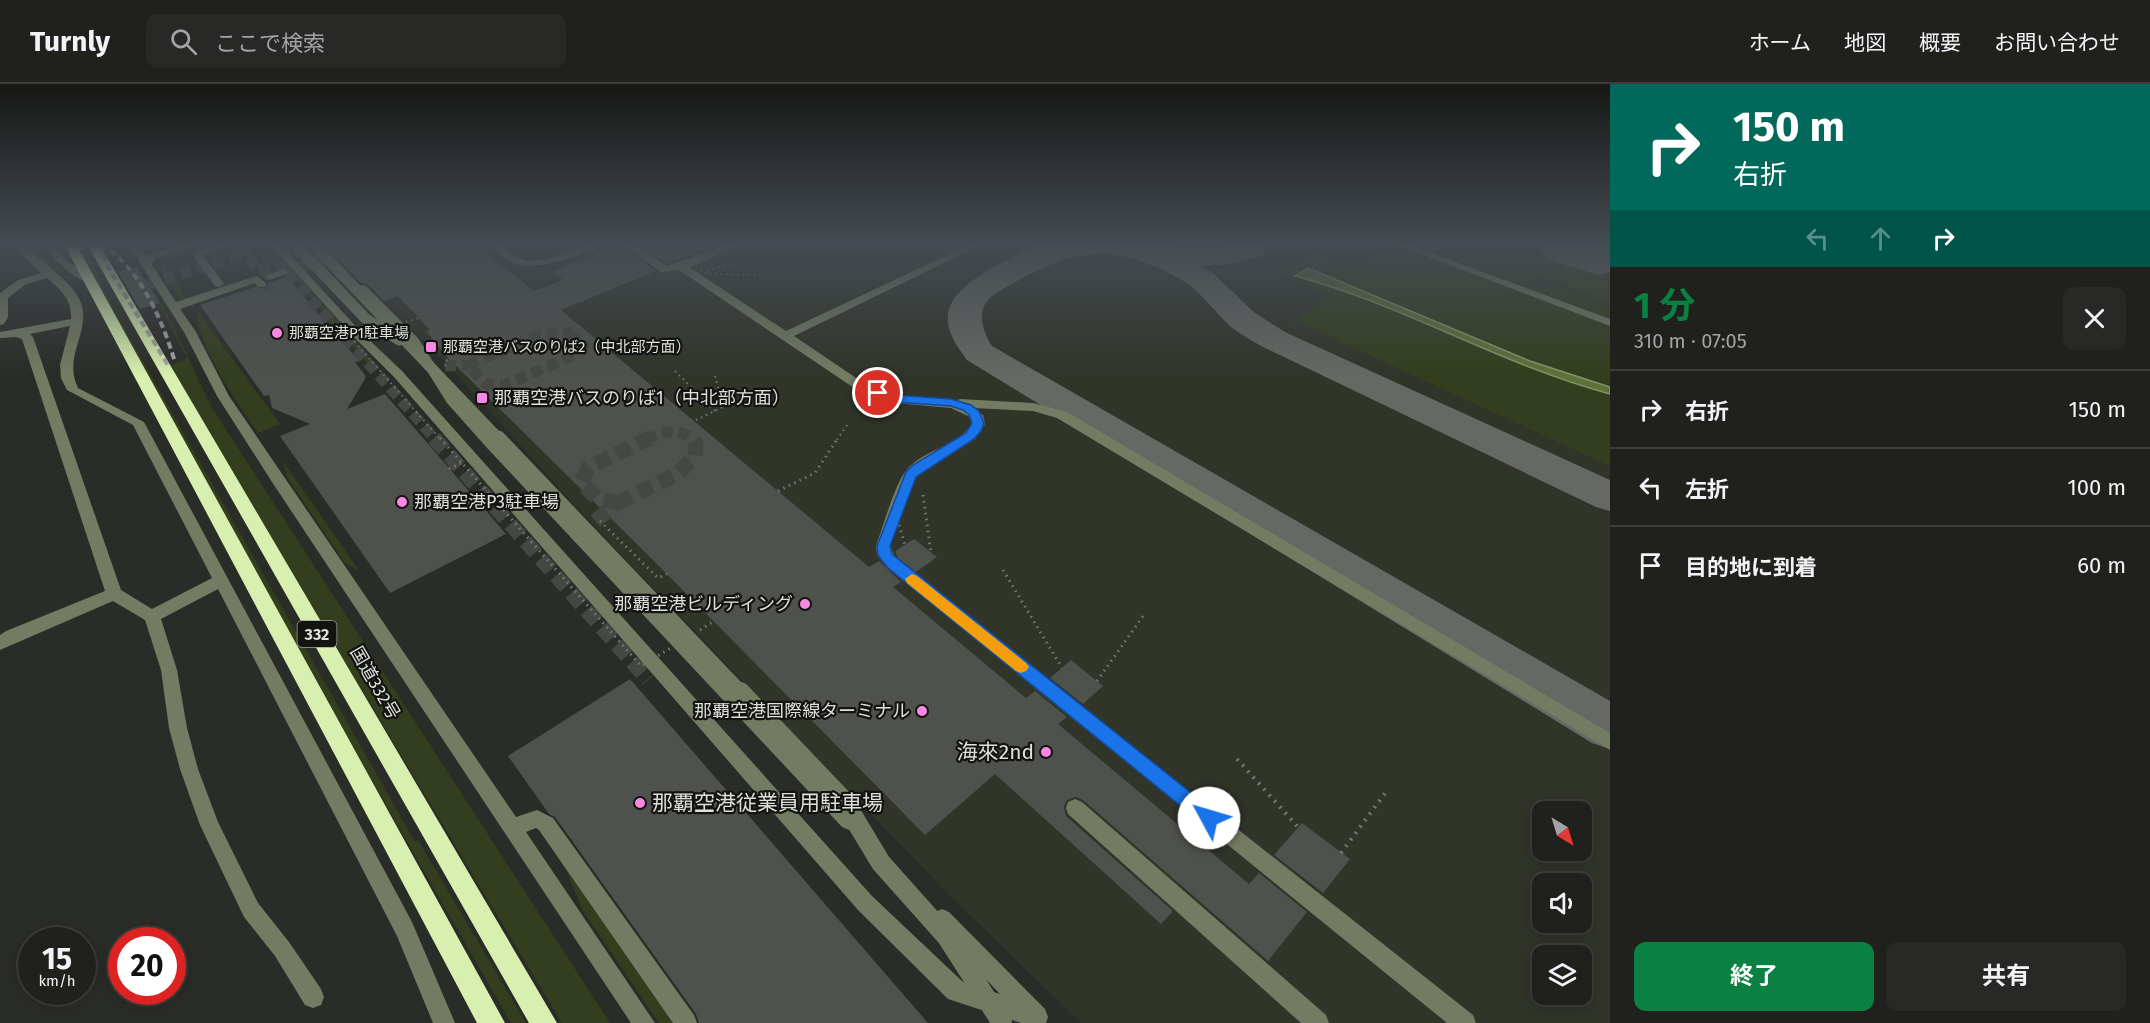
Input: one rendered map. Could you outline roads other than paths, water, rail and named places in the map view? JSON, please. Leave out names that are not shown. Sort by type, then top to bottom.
[{"type":"highway","name":"332","points":[[93,288],[330,729],[492,1023]]},
{"type":"highway","name":"国道332号","points":[[118,288],[544,1023]]},
{"type":"street","points":[[0,322],[1,298],[14,288]]},
{"type":"street","points":[[65,288],[71,293],[78,307],[77,321],[64,366],[68,382],[73,390],[138,422],[405,928],[444,1023]]},
{"type":"street","points":[[162,288],[178,312],[223,396],[644,1023]]},
{"type":"street","points":[[178,312],[236,288]]},
{"type":"street","points":[[315,288],[398,374],[865,903],[956,991],[1040,1020]]},
{"type":"street","points":[[336,288],[365,318],[433,363]]},
{"type":"street","points":[[357,288],[433,363],[843,800],[882,863],[947,937],[1002,1023]]},
{"type":"street","points":[[362,288],[414,340],[433,363],[451,400],[493,446],[1040,1020]]},
{"type":"street","points":[[718,288],[785,336],[864,388],[893,398],[1033,408],[1062,415],[1610,742]]},
{"type":"street","points":[[785,336],[886,288]]},
{"type":"street","points":[[1518,288],[1610,322]]},
{"type":"street","points":[[178,312],[184,312],[182,307],[213,297],[216,300]]},
{"type":"street","points":[[0,335],[77,321]]},
{"type":"street","points":[[17,333],[27,337],[114,594],[152,616],[169,670],[178,728],[189,769],[210,825],[251,909],[282,950],[312,997]]},
{"type":"street","points":[[951,403],[967,407],[975,414],[978,423],[975,431],[910,475],[883,546],[885,555],[891,563],[1465,1023]]},
{"type":"street","points":[[152,616],[221,580]]},
{"type":"street","points":[[0,643],[114,594]]},
{"type":"street","points":[[1075,808],[1318,1023]]},
{"type":"street","points":[[512,827],[537,819],[546,824],[686,1023]]},
{"type":"tunnel","points":[[301,288],[436,440]]},
{"type":"tunnel","points":[[570,333],[584,345],[575,355],[505,385],[486,384],[468,365],[539,335],[570,333]]},
{"type":"tunnel","points":[[445,366],[468,365]]},
{"type":"tunnel","points":[[646,440],[670,432],[682,433],[693,440]]},
{"type":"tunnel","points":[[434,438],[648,680]]},
{"type":"tunnel","points":[[618,503],[597,498],[581,483],[588,468],[650,438]]},
{"type":"tunnel","points":[[618,503],[677,474],[695,457],[696,443],[693,440]]},
{"type":"tunnel","points":[[577,535],[618,503]]},
{"type":"railway","points":[[121,288],[168,365]]},
{"type":"railway","points":[[143,288],[156,312],[175,362]]},
{"type":"place","name":"那覇空港P1駐車場","points":[[277,333]]},
{"type":"place","name":"那覇空港バスのりば2（中北部方面）","points":[[431,347]]},
{"type":"place","name":"那覇空港バスのりば1（中北部方面）","points":[[482,398]]},
{"type":"place","name":"那覇空港P3駐車場","points":[[402,502]]},
{"type":"place","name":"那覇空港ビルディング","points":[[805,604]]},
{"type":"place","name":"那覇空港国際線ターミナル","points":[[922,711]]},
{"type":"place","name":"海來2nd","points":[[1046,752]]},
{"type":"place","name":"那覇空港従業員用駐車場","points":[[640,803]]}]
